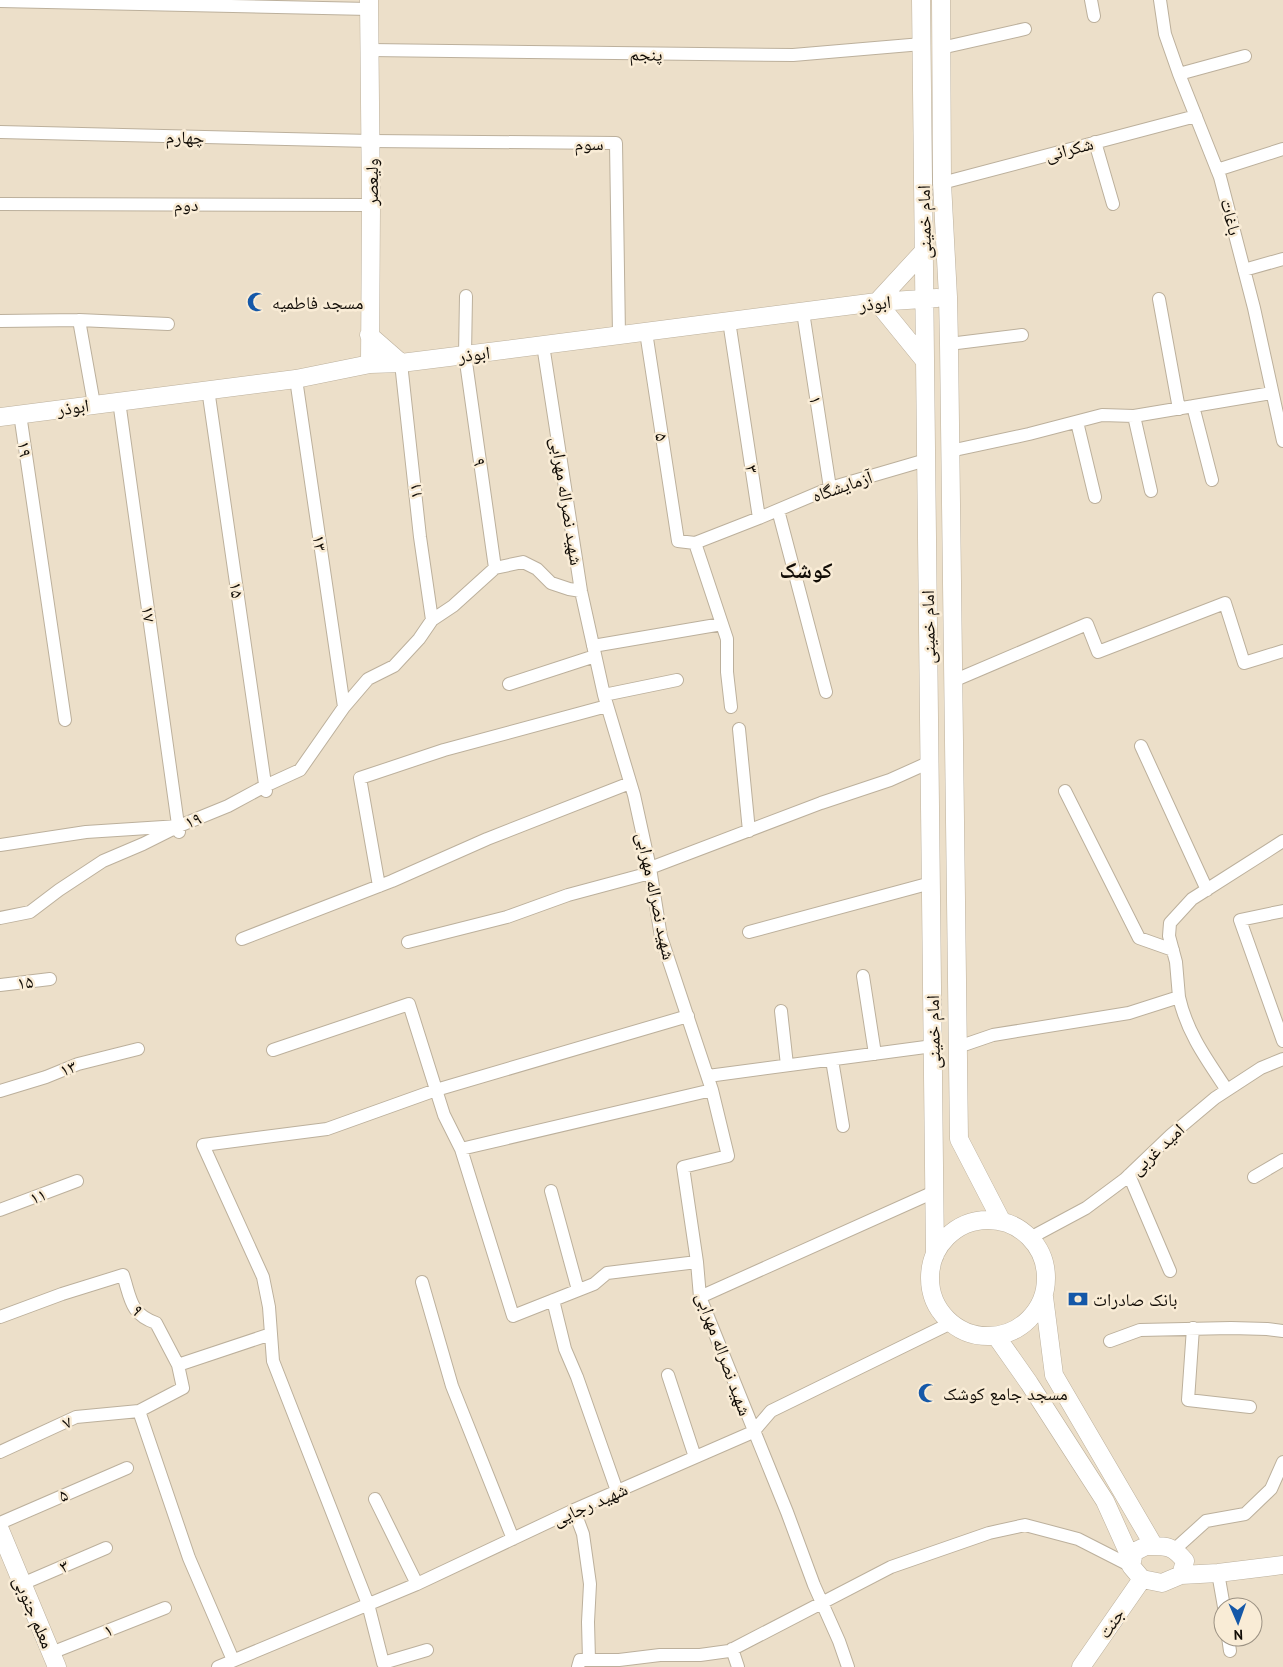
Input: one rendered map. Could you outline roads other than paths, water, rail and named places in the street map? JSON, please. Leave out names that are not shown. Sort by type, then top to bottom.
[{"type":"main road","name":"امام خمینی","points":[[921,0],[936,1255]]},
{"type":"main road","name":"امام خمینی","points":[[941,0],[942,183],[949,344],[959,1139],[1002,1222]]},
{"type":"main road","name":"ولیعصر","points":[[369,5],[371,141],[370,364]]},
{"type":"main road","points":[[924,251],[877,302],[925,361]]},
{"type":"main road","name":"ابوذر","points":[[0,417],[296,379],[370,364],[465,355],[877,302],[948,297]]},
{"type":"main road","points":[[369,334],[400,362]]},
{"type":"main road","points":[[1044,1297],[1036,1311],[1025,1323],[1012,1332],[996,1336],[980,1336],[964,1331],[951,1323],[941,1312],[934,1299],[930,1284],[931,1269],[944,1241],[956,1230],[970,1223],[1002,1222],[1017,1228],[1030,1238],[1040,1250],[1045,1266],[1044,1297],[1054,1375],[1154,1546]]},
{"type":"main road","points":[[996,1336],[1029,1383],[1105,1501],[1135,1568],[1162,1583],[1180,1575],[1218,1573],[1283,1565]]},
{"type":"main road","name":"معلم جنوبی","points":[[0,1530],[54,1660]]},
{"type":"main road","points":[[1135,1568],[1134,1552],[1146,1546],[1163,1546],[1176,1550],[1185,1561],[1180,1575]]},
{"type":"main road","name":"جنت","points":[[1081,1667],[1135,1568]]},
{"type":"street","points":[[1091,0],[1094,16]]},
{"type":"street","name":"باغات","points":[[1160,0],[1165,34],[1217,170],[1244,270],[1283,441]]},
{"type":"street","points":[[0,1],[369,5]]},
{"type":"street","points":[[941,48],[1024,29]]},
{"type":"street","name":"پنجم","points":[[370,50],[793,55],[922,44]]},
{"type":"street","points":[[1179,74],[1245,56]]},
{"type":"street","name":"شکرانی","points":[[942,183],[1196,116]]},
{"type":"street","name":"چهارم","points":[[0,132],[371,141]]},
{"type":"street","name":"سوم","points":[[371,141],[616,143],[619,335]]},
{"type":"street","points":[[1095,142],[1113,204]]},
{"type":"street","points":[[1217,170],[1283,149]]},
{"type":"street","name":"دوم","points":[[0,204],[371,205]]},
{"type":"street","points":[[1244,270],[1283,259]]},
{"type":"street","name":"۹","points":[[466,296],[465,355],[495,568]]},
{"type":"street","points":[[1159,299],[1179,409]]},
{"type":"street","name":"۱","points":[[803,312],[830,488]]},
{"type":"street","points":[[0,321],[79,320],[168,324]]},
{"type":"street","points":[[79,320],[94,404]]},
{"type":"street","name":"۳","points":[[729,321],[759,518]]},
{"type":"street","name":"۵","points":[[646,332],[678,542],[695,543]]},
{"type":"street","points":[[949,344],[1022,334]]},
{"type":"street","name":"شهید نصراله مهرابی","points":[[543,345],[581,591],[594,651],[606,701],[630,783],[650,871],[661,937],[708,1076],[728,1156],[683,1166],[697,1262],[700,1297],[848,1667]]},
{"type":"street","name":"۱۱","points":[[400,362],[420,538],[432,620]]},
{"type":"street","name":"۱۳","points":[[296,379],[344,707]]},
{"type":"street","name":"۱۵","points":[[208,389],[265,789]]},
{"type":"street","points":[[950,451],[1102,415],[1134,416],[1272,393]]},
{"type":"street","name":"۱۷","points":[[119,401],[179,829]]},
{"type":"street","points":[[1193,406],[1212,480]]},
{"type":"street","name":"۱۹","points":[[20,414],[66,720]]},
{"type":"street","points":[[1134,416],[1152,491]]},
{"type":"street","points":[[1077,422],[1095,497]]},
{"type":"street","name":"آزمایشگاه","points":[[759,518],[830,488],[926,460]]},
{"type":"street","points":[[778,510],[826,692]]},
{"type":"street","points":[[731,707],[727,672],[727,640],[695,543],[759,518]]},
{"type":"street","points":[[495,568],[523,562],[537,569],[551,583],[581,591]]},
{"type":"street","name":"۱۹","points":[[0,845],[86,832],[179,829],[265,789],[300,770],[344,707],[368,679],[394,666],[432,620],[453,606],[495,568]]},
{"type":"street","points":[[953,681],[1087,624],[1098,652],[1225,603],[1244,663],[1283,651]]},
{"type":"street","points":[[509,684],[594,651],[722,624]]},
{"type":"street","points":[[379,886],[360,778],[444,750],[677,680]]},
{"type":"street","points":[[739,730],[750,831]]},
{"type":"street","points":[[1141,746],[1207,890]]},
{"type":"street","points":[[408,942],[507,917],[568,895],[650,871],[821,804],[890,780],[930,762]]},
{"type":"street","points":[[242,938],[379,886],[487,839],[630,783]]},
{"type":"street","points":[[1065,791],[1138,938],[1173,950]]},
{"type":"street","points":[[0,918],[30,912],[103,861],[179,829]]},
{"type":"street","points":[[1227,1090],[1190,1033],[1179,997],[1176,962],[1169,936],[1170,923],[1192,899],[1283,841]]},
{"type":"street","points":[[749,932],[931,883]]},
{"type":"street","points":[[1283,911],[1240,920],[1283,1041]]},
{"type":"street","points":[[863,976],[875,1054]]},
{"type":"street","name":"۱۵","points":[[0,985],[50,978]]},
{"type":"street","points":[[958,1046],[1002,1034],[1129,1012],[1179,997]]},
{"type":"street","points":[[273,1050],[409,1004],[444,1115],[460,1149],[513,1316],[594,1284],[607,1273],[697,1262]]},
{"type":"street","points":[[782,1011],[787,1065]]},
{"type":"street","points":[[427,1650],[377,1665],[368,1604],[273,1362],[269,1306],[263,1277],[203,1145],[327,1129],[436,1090],[688,1016]]},
{"type":"street","points":[[708,1076],[933,1046]]},
{"type":"street","name":"۱۳","points":[[0,1091],[46,1077],[78,1064],[138,1049]]},
{"type":"street","name":"امید غربی","points":[[1030,1238],[1086,1208],[1129,1175],[1215,1098],[1261,1068],[1283,1058]]},
{"type":"street","points":[[832,1060],[844,1126]]},
{"type":"street","points":[[460,1149],[712,1090]]},
{"type":"street","points":[[1254,1177],[1283,1160]]},
{"type":"street","points":[[1129,1175],[1170,1271]]},
{"type":"street","name":"۱۱","points":[[0,1210],[77,1181]]},
{"type":"street","points":[[551,1192],[578,1290]]},
{"type":"street","points":[[700,1297],[934,1192]]},
{"type":"street","name":"۹","points":[[0,1317],[62,1294],[123,1275],[135,1311],[145,1320],[156,1323],[178,1365]]},
{"type":"street","points":[[422,1282],[452,1386],[514,1539]]},
{"type":"street","points":[[553,1300],[565,1349],[577,1377],[617,1491]]},
{"type":"street","name":"شهید رجایی","points":[[220,1667],[417,1584],[574,1510],[754,1432],[771,1411],[951,1323]]},
{"type":"street","points":[[1110,1340],[1140,1330],[1194,1328],[1283,1331]]},
{"type":"street","points":[[1194,1328],[1188,1400],[1250,1406]]},
{"type":"street","points":[[233,1660],[189,1558],[139,1411],[183,1388],[178,1365],[271,1334]]},
{"type":"street","points":[[668,1375],[695,1457]]},
{"type":"street","name":"۷","points":[[0,1452],[76,1417],[139,1411]]},
{"type":"street","points":[[1176,1550],[1206,1521],[1245,1514],[1271,1489],[1283,1462]]},
{"type":"street","name":"۵","points":[[0,1523],[127,1468]]},
{"type":"street","points":[[375,1499],[417,1584]]},
{"type":"street","points":[[574,1510],[583,1534],[590,1584],[584,1664],[660,1655],[700,1655],[729,1650],[890,1568],[989,1533],[1025,1525],[1078,1539],[1135,1568]]},
{"type":"street","name":"۳","points":[[22,1584],[106,1548]]},
{"type":"street","points":[[1218,1573],[1222,1597]]},
{"type":"street","name":"۱","points":[[54,1660],[165,1608]]},
{"type":"street","points":[[1229,1647],[1230,1651]]},
{"type":"street","points":[[732,1648],[738,1667]]},
{"type":"place","name":"مسجد فاطمیه","points":[[257,302]]},
{"type":"place","name":"بانک صادرات","points":[[1078,1299]]},
{"type":"place","name":"مسجد جامع کوشک","points":[[928,1393]]},
{"type":"district","name":"کوشک","points":[[806,570]]}]
